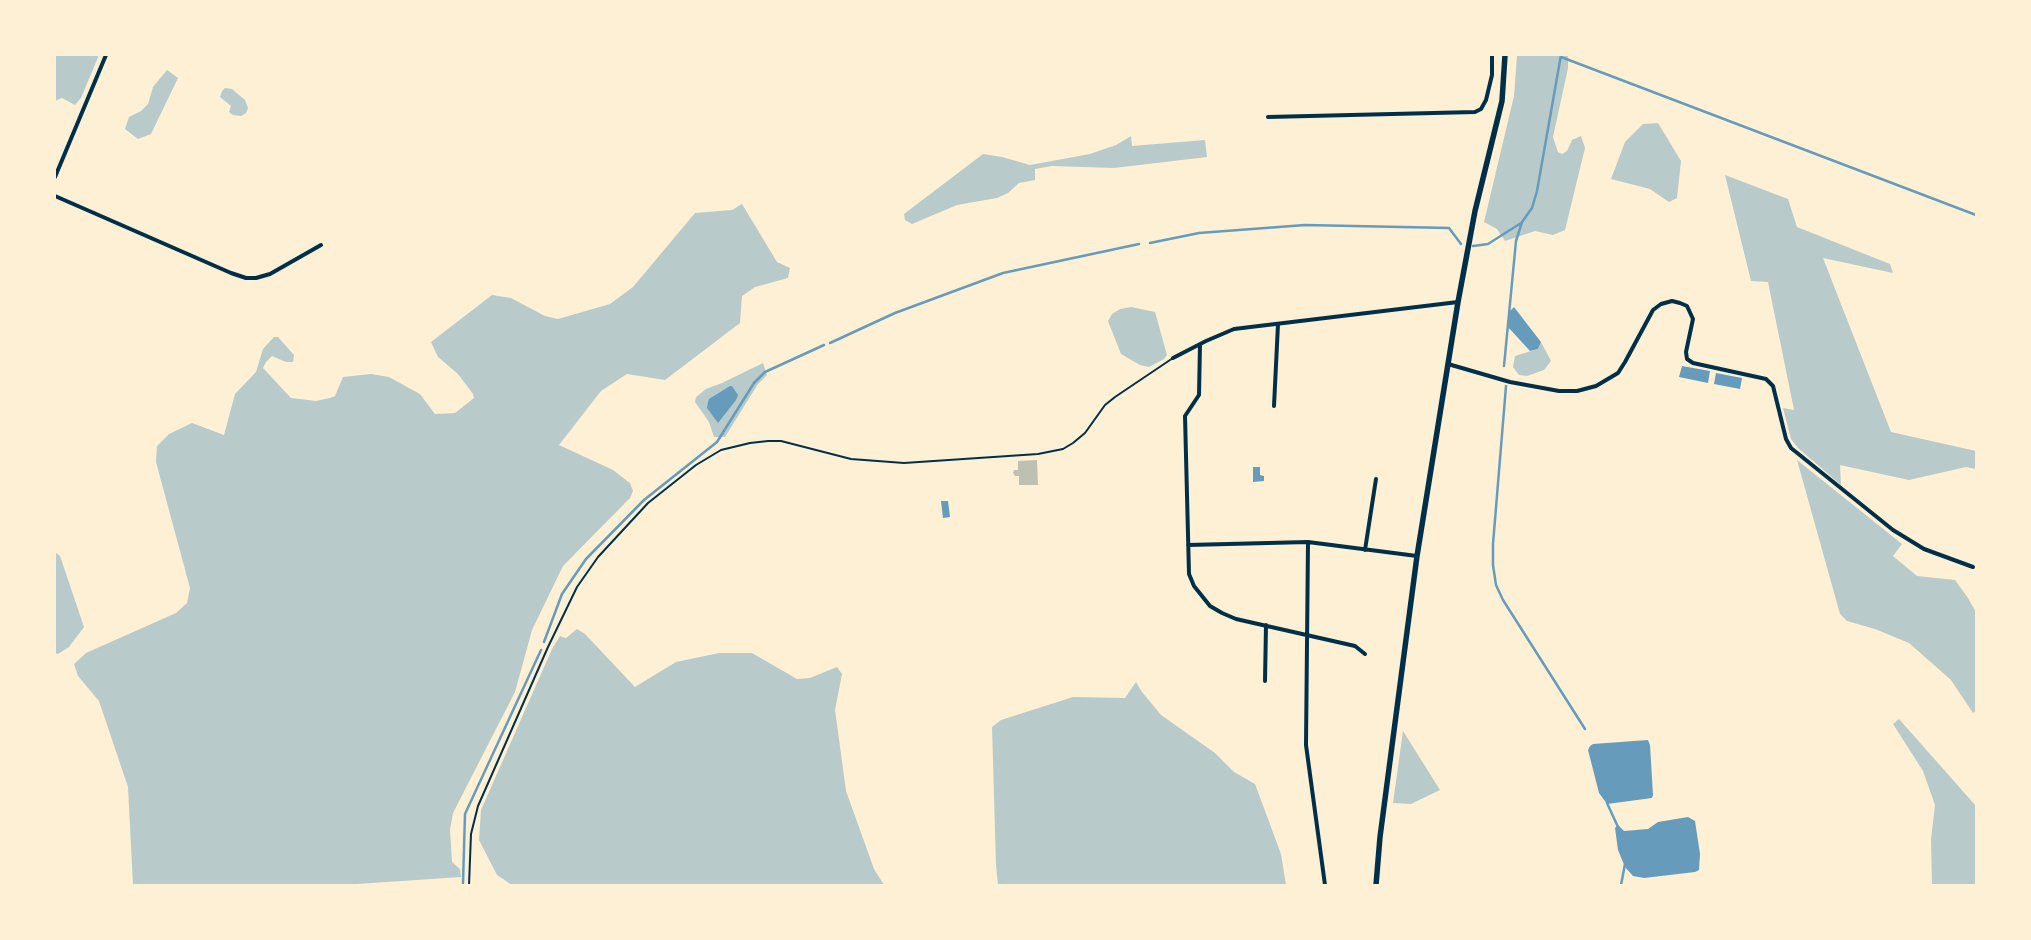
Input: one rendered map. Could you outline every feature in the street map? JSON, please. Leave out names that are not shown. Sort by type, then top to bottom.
[{"type":"main road","points":[[1376,885],[1380,837],[1417,556],[1474,211],[1502,101],[1506,55]]},
{"type":"street","points":[[55,177],[106,55]]},
{"type":"street","points":[[1268,117],[1475,112],[1482,109],[1486,100],[1492,75],[1492,55]]},
{"type":"street","points":[[55,196],[223,270],[246,278],[256,278],[270,274],[321,246]]},
{"type":"street","points":[[1448,364],[1510,382],[1559,391],[1596,386],[1618,372],[1653,310],[1661,304],[1672,301],[1680,303],[1687,306],[1693,319],[1686,352],[1687,359],[1693,363],[1766,379],[1773,386],[1786,439],[1791,448],[1893,530],[1924,549],[1972,567]]},
{"type":"street","points":[[1173,358],[1234,329],[1458,302]]},
{"type":"street","points":[[1274,406],[1278,324]]},
{"type":"street","points":[[1200,344],[1199,394],[1185,416],[1189,574],[1201,596],[1222,613],[1236,619],[1355,646],[1365,654]]},
{"type":"street","points":[[1365,550],[1376,479]]},
{"type":"street","points":[[1188,545],[1308,542],[1417,556]]},
{"type":"street","points":[[1308,542],[1306,745],[1326,885]]},
{"type":"street","points":[[1265,681],[1266,625]]},
{"type":"lane","points":[[469,885],[473,818],[548,647],[577,587],[598,556],[648,504],[696,465],[722,450],[768,441],[781,441],[851,459],[904,463],[1038,454],[1073,444],[1085,433],[1105,405],[1173,358]]},
{"type":"shaded area","points":[[55,55],[99,55],[81,98],[75,105],[62,98],[55,101]]},
{"type":"shaded area","points":[[1517,55],[1568,55],[1568,68],[1553,137],[1558,152],[1562,154],[1567,151],[1572,140],[1581,136],[1585,148],[1565,230],[1553,235],[1535,231],[1505,241],[1497,229],[1484,222],[1514,96]]},
{"type":"shaded area","points":[[167,70],[178,78],[151,134],[138,139],[125,129],[129,117],[141,111],[148,104],[153,87]]},
{"type":"shaded area","points":[[225,88],[232,89],[245,100],[248,108],[246,113],[241,116],[233,115],[229,112],[231,106],[220,97]]},
{"type":"shaded area","points":[[1658,123],[1681,161],[1677,198],[1669,202],[1650,189],[1611,179],[1625,142],[1643,124]]},
{"type":"shaded area","points":[[1131,136],[1132,146],[1205,140],[1207,157],[1114,168],[1052,166],[1035,169],[1035,180],[1019,183],[1008,193],[997,198],[957,205],[912,224],[905,220],[904,214],[983,154],[1030,165],[1090,154],[1116,145]]},
{"type":"shaded area","points":[[1725,175],[1788,199],[1797,227],[1890,264],[1893,273],[1823,258],[1891,432],[1976,451],[1976,469],[1966,467],[1909,480],[1840,465],[1841,485],[1798,448],[1791,439],[1783,408],[1794,410],[1768,282],[1751,281]]},
{"type":"shaded area","points":[[742,204],[777,262],[790,268],[788,278],[755,287],[742,296],[740,323],[665,380],[627,374],[601,391],[559,445],[613,470],[630,483],[633,491],[630,498],[563,566],[532,630],[515,692],[453,813],[450,830],[452,862],[460,869],[461,877],[342,885],[133,885],[128,787],[99,701],[78,676],[74,664],[86,653],[176,613],[187,603],[190,588],[156,462],[157,446],[169,434],[192,423],[224,435],[235,394],[256,372],[263,349],[274,337],[278,337],[294,355],[293,362],[286,362],[272,356],[263,368],[291,398],[316,401],[330,398],[335,396],[343,377],[371,374],[389,377],[420,394],[435,414],[455,413],[474,398],[473,394],[458,374],[438,357],[431,342],[492,295],[511,298],[545,316],[558,319],[610,304],[633,287],[695,213],[732,210]]},
{"type":"shaded area","points":[[1131,307],[1155,312],[1167,355],[1164,359],[1149,367],[1140,365],[1121,354],[1108,321],[1112,314],[1120,309]]},
{"type":"shaded area","points":[[1541,342],[1551,361],[1544,370],[1527,376],[1519,375],[1513,367],[1515,356],[1538,349]]},
{"type":"shaded area","points":[[763,363],[767,375],[758,384],[725,437],[714,437],[709,422],[695,402],[696,397],[706,389]]},
{"type":"shaded area","points":[[1797,460],[1902,544],[1893,556],[1917,576],[1955,580],[1968,598],[1976,612],[1976,711],[1973,713],[1951,680],[1909,643],[1875,629],[1847,621],[1840,614]]},
{"type":"shaded area","points":[[55,552],[60,556],[84,627],[69,647],[58,654],[55,653]]},
{"type":"shaded area","points":[[577,629],[585,634],[635,687],[676,662],[719,653],[752,653],[797,679],[810,678],[837,667],[842,674],[835,710],[846,791],[874,869],[884,885],[512,885],[497,875],[479,840],[481,810],[552,649],[560,636],[566,638]]},
{"type":"shaded area","points":[[1136,682],[1161,715],[1215,753],[1234,772],[1255,784],[1281,854],[1286,885],[998,885],[992,727],[1001,720],[1073,697],[1125,698]]},
{"type":"shaded area","points":[[1899,719],[1976,806],[1976,885],[1932,885],[1931,839],[1935,805],[1923,771],[1893,724]]},
{"type":"shaded area","points":[[1403,731],[1440,790],[1411,804],[1393,803]]},
{"type":"water","points":[[1514,307],[1541,342],[1538,349],[1530,351],[1508,327],[1509,312]]},
{"type":"water","points":[[1682,366],[1710,371],[1708,383],[1679,377]]},
{"type":"water","points":[[1716,373],[1742,378],[1740,389],[1714,384]]},
{"type":"water","points":[[730,386],[738,395],[718,423],[707,408],[708,402],[709,399]]},
{"type":"water","points":[[1253,467],[1260,467],[1260,475],[1264,476],[1264,481],[1253,482]]},
{"type":"water","points":[[941,501],[948,501],[950,517],[943,518]]},
{"type":"water","points":[[1648,740],[1650,745],[1652,798],[1607,804],[1599,793],[1588,750],[1590,746],[1593,744]]},
{"type":"water","points":[[1688,817],[1695,821],[1700,854],[1699,870],[1644,878],[1633,876],[1625,867],[1618,850],[1615,828],[1618,825],[1624,831],[1648,829],[1658,822]]},
{"type":"building","points":[[1037,460],[1038,485],[1019,485],[1019,476],[1015,476],[1013,473],[1014,470],[1018,470],[1018,461]]},
{"type":"waterway","points":[[1504,366],[1516,241],[1522,222],[1532,208],[1537,191],[1561,55]]},
{"type":"waterway","points":[[1561,57],[1976,215]]},
{"type":"waterway","points":[[1473,246],[1488,244],[1521,223]]},
{"type":"waterway","points":[[1150,243],[1199,233],[1305,225],[1449,228],[1461,244]]},
{"type":"waterway","points":[[830,343],[895,313],[1003,273],[1139,244]]},
{"type":"waterway","points":[[544,642],[562,594],[586,559],[644,500],[717,442],[754,383],[765,372],[824,345]]},
{"type":"waterway","points":[[1506,386],[1493,544],[1493,565],[1496,585],[1503,600],[1585,729]]},
{"type":"waterway","points":[[463,883],[465,814],[541,650]]},
{"type":"waterway","points":[[1607,803],[1618,827]]},
{"type":"waterway","points":[[1621,885],[1625,864]]}]
